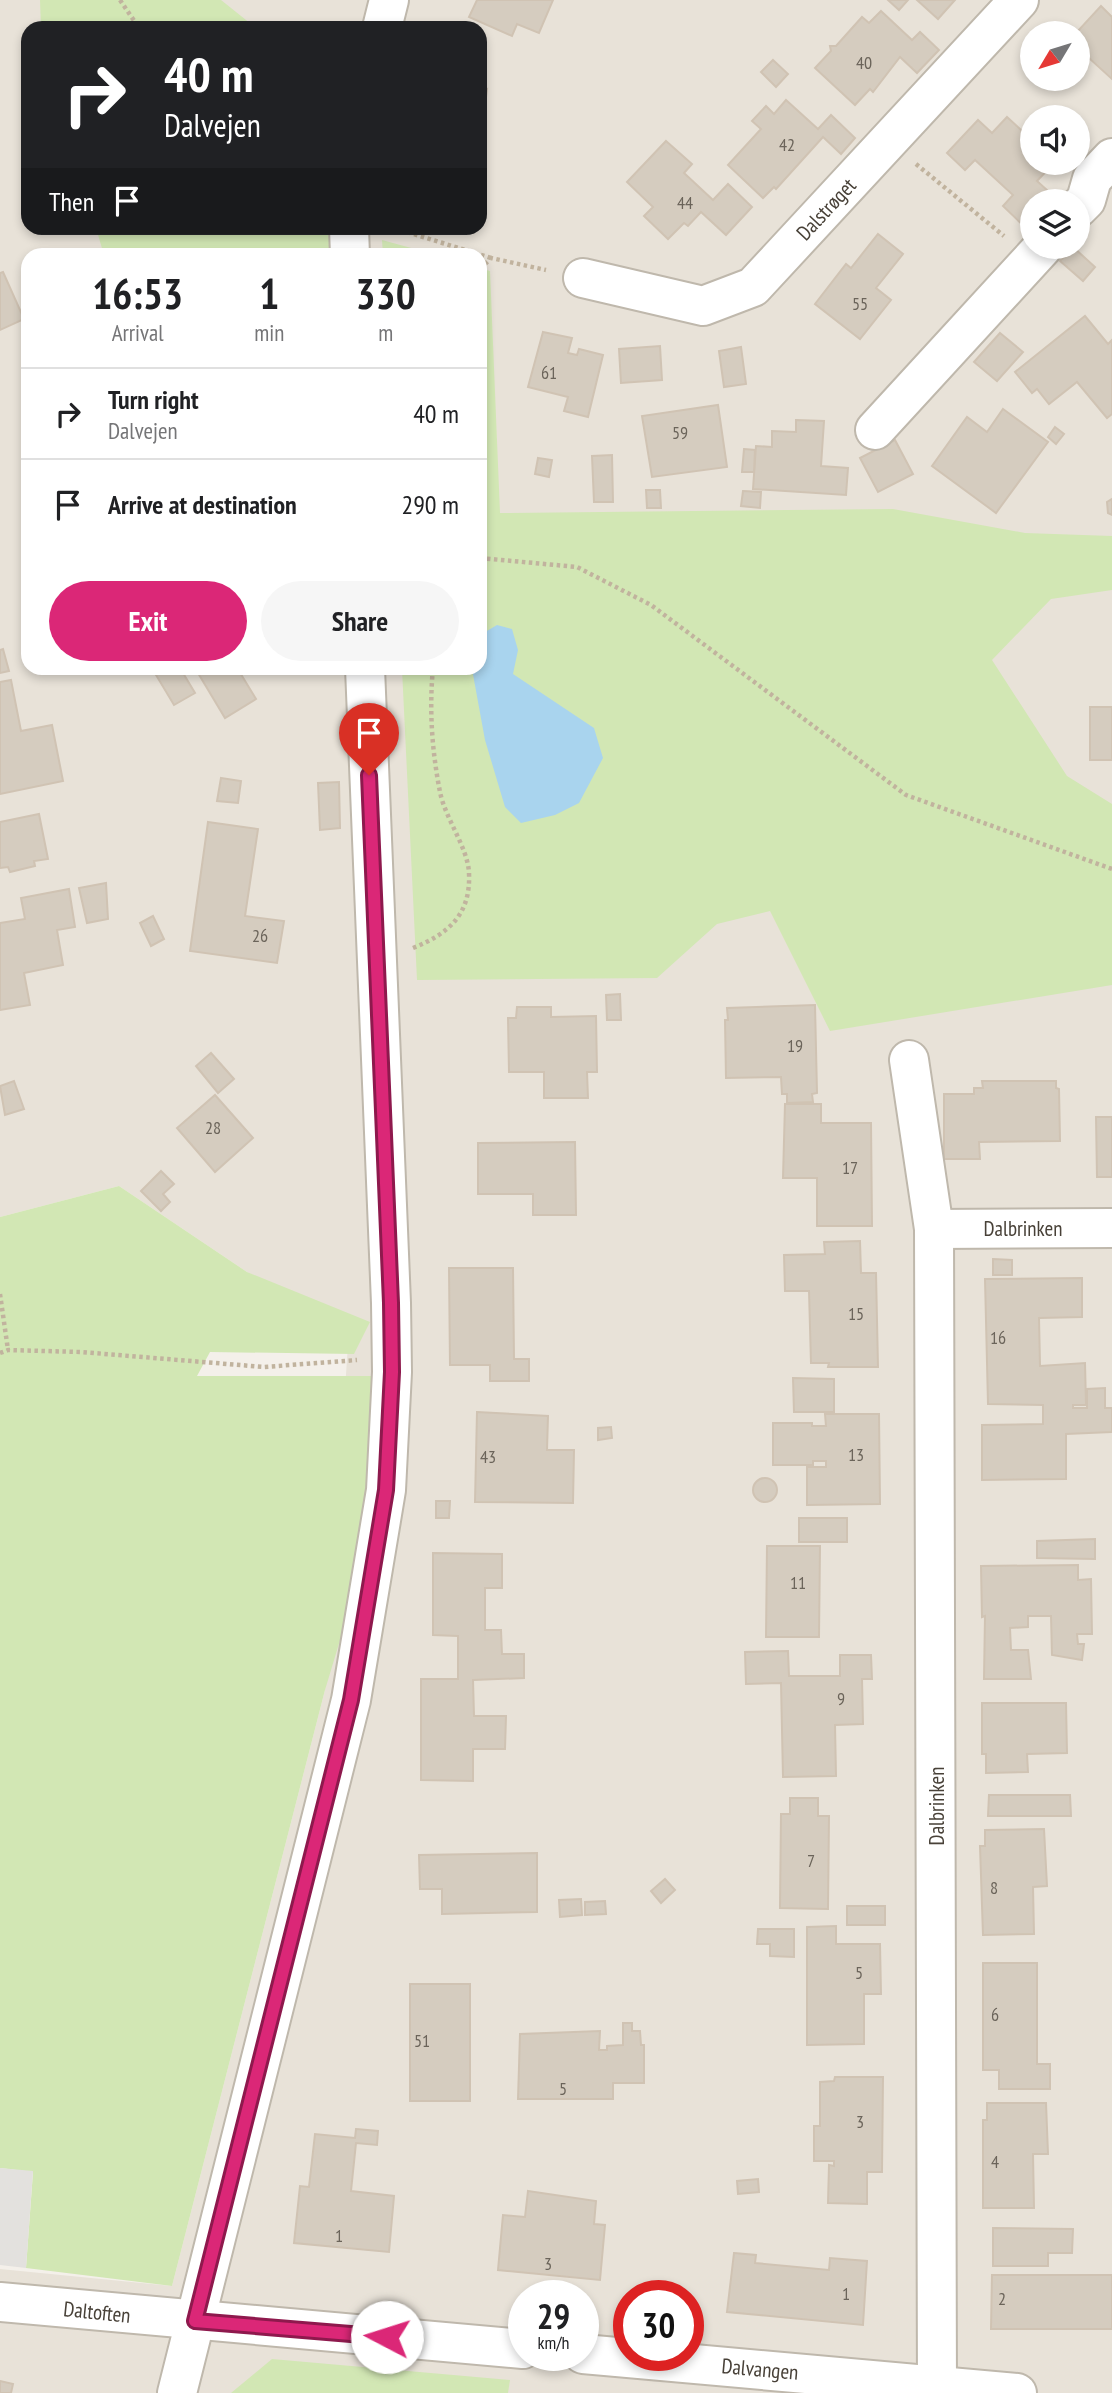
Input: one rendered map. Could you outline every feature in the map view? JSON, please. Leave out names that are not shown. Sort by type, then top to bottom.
[{"type":"street","points":[[384,21],[388,0]]},
{"type":"street","name":"Dalstrøget","points":[[583,278],[703,306],[753,287],[1019,0]]},
{"type":"street","points":[[1089,189],[1092,179],[1112,158]]},
{"type":"street","points":[[875,430],[1032,259]]},
{"type":"street","points":[[177,2393],[351,1700],[386,1490],[392,1357],[388,1169],[376,962],[365,675]]},
{"type":"street","name":"Dalbrinken","points":[[909,1060],[934,1229],[937,2388]]},
{"type":"street","name":"Dalbrinken","points":[[934,1229],[1112,1228]]},
{"type":"street","name":"Daltoften","points":[[0,2302],[195,2321]]},
{"type":"street","points":[[195,2321],[508,2348]]},
{"type":"street","name":"Dalvangen","points":[[599,2356],[937,2388],[1017,2393]]},
{"type":"path","points":[[120,0],[134,21]]},
{"type":"path","points":[[889,142],[1020,240]]},
{"type":"path","points":[[417,235],[459,248]]},
{"type":"path","points":[[487,257],[583,278]]},
{"type":"path","points":[[487,262],[491,258]]},
{"type":"path","points":[[487,559],[577,567],[651,605],[906,794],[1112,869]]},
{"type":"path","points":[[376,962],[437,938],[463,914],[469,872],[440,794],[429,705],[432,675]]},
{"type":"path","points":[[0,1294],[8,1350]]},
{"type":"path","points":[[0,1303],[8,1350]]},
{"type":"path","points":[[0,1353],[8,1350],[81,1352],[264,1367],[392,1357]]},
{"type":"shaded area","points":[[0,0],[1112,0],[1112,2393],[0,2393],[0,2269],[172,2286],[325,1690],[349,1329],[247,1272],[119,1186],[0,1217]]},
{"type":"shaded area","points":[[0,2168],[33,2171],[26,2268],[0,2265]]},
{"type":"green space","points":[[40,0],[221,0],[247,21],[41,21]]},
{"type":"green space","points":[[98,235],[330,235],[330,248],[102,248]]},
{"type":"green space","points":[[382,240],[411,248],[383,248]]},
{"type":"green space","points":[[487,270],[490,271],[500,513],[893,509],[1025,533],[1112,536],[1112,590],[1051,599],[992,660],[1067,776],[1112,804],[1112,985],[830,1031],[770,911],[717,924],[657,978],[417,980],[402,675],[487,675]]},
{"type":"green space","points":[[119,1186],[247,1272],[370,1322],[354,1354],[210,1352],[197,1376],[374,1376],[368,1492],[350,1607],[325,1690],[172,2286],[26,2268],[33,2172],[0,2168],[0,1217]]},
{"type":"green space","points":[[272,2359],[510,2380],[508,2393],[231,2393]]},
{"type":"water","points":[[497,625],[512,629],[518,650],[513,674],[594,728],[603,758],[579,803],[555,815],[521,823],[505,807],[485,740],[473,675],[487,675],[487,631]]},
{"type":"building","points":[[477,0],[553,0],[539,33],[517,24],[512,36],[487,25],[487,21],[469,17]]},
{"type":"building","points":[[888,0],[908,0],[899,10]]},
{"type":"building","points":[[917,0],[955,0],[938,19]]},
{"type":"building","points":[[1101,6],[1112,17],[1112,79],[1090,59],[1090,21],[1087,21]]},
{"type":"building","points":[[881,11],[912,40],[920,32],[939,50],[917,73],[900,57],[873,92],[870,89],[855,105],[815,68],[831,51],[830,46],[836,46],[862,17],[869,23]]},
{"type":"building","points":[[773,60],[788,74],[776,87],[761,72]]},
{"type":"building","points":[[786,100],[818,129],[831,115],[855,138],[841,154],[823,137],[776,189],[774,187],[763,198],[728,165],[761,129],[752,121],[766,106],[774,114]]},
{"type":"building","points":[[1007,117],[1020,129],[1020,175],[1043,175],[1037,181],[1046,189],[1020,189],[1020,222],[1003,206],[1013,195],[975,160],[965,170],[947,153],[978,120],[992,133]]},
{"type":"building","points":[[666,141],[692,164],[684,173],[713,200],[728,184],[752,207],[726,235],[701,212],[688,226],[684,223],[668,239],[644,216],[653,207],[627,182]]},
{"type":"building","points":[[878,234],[903,254],[876,288],[891,300],[860,339],[815,304],[846,264],[851,268]]},
{"type":"building","points":[[1086,259],[1095,267],[1083,281],[1060,261]]},
{"type":"building","points":[[3,272],[21,312],[21,320],[0,330],[0,273]]},
{"type":"building","points":[[1085,316],[1108,344],[1112,340],[1112,414],[1107,418],[1077,382],[1049,404],[1037,389],[1032,393],[1015,372]]},
{"type":"building","points":[[543,332],[572,338],[568,353],[577,355],[579,349],[603,355],[588,417],[564,411],[568,397],[528,387]]},
{"type":"building","points":[[1000,333],[1023,352],[997,381],[974,362]]},
{"type":"building","points":[[660,346],[662,380],[621,383],[619,349]]},
{"type":"building","points":[[741,347],[746,384],[724,387],[719,351]]},
{"type":"building","points":[[718,405],[727,467],[652,477],[642,416]]},
{"type":"building","points":[[1003,409],[1048,442],[996,513],[932,466],[967,417],[987,432]]},
{"type":"building","points":[[796,420],[824,421],[821,466],[848,468],[846,495],[753,489],[756,446],[772,447],[772,431],[796,432]]},
{"type":"building","points":[[1055,427],[1064,434],[1056,444],[1048,437]]},
{"type":"building","points":[[895,440],[913,474],[878,492],[860,458]]},
{"type":"building","points":[[744,449],[755,450],[754,472],[742,472]]},
{"type":"building","points":[[612,455],[613,502],[594,502],[592,456]]},
{"type":"building","points":[[538,458],[552,460],[549,477],[535,474]]},
{"type":"building","points":[[646,490],[660,490],[661,508],[647,508]]},
{"type":"building","points":[[743,491],[761,492],[760,508],[741,506]]},
{"type":"building","points":[[1112,499],[1112,515],[1108,513],[1107,502]]},
{"type":"building","points":[[3,649],[9,671],[0,673],[0,650]]},
{"type":"building","points":[[156,675],[184,675],[195,693],[174,705]]},
{"type":"building","points":[[199,675],[241,675],[256,699],[225,718]]},
{"type":"building","points":[[11,680],[21,731],[52,725],[63,781],[0,794],[0,682]]},
{"type":"building","points":[[1090,707],[1112,707],[1112,760],[1090,760]]},
{"type":"building","points":[[221,778],[241,781],[238,803],[217,801]]},
{"type":"building","points":[[339,782],[340,828],[320,830],[318,783]]},
{"type":"building","points":[[39,814],[48,859],[34,861],[35,866],[10,872],[8,867],[0,868],[0,822]]},
{"type":"building","points":[[208,822],[258,829],[245,916],[284,921],[277,963],[190,951]]},
{"type":"building","points":[[106,883],[108,919],[87,923],[79,888]]},
{"type":"building","points":[[69,889],[75,927],[57,930],[63,965],[24,973],[30,1005],[0,1010],[0,923],[25,919],[21,898]]},
{"type":"building","points":[[153,916],[164,939],[151,946],[140,923]]},
{"type":"building","points":[[620,994],[621,1020],[607,1020],[606,995]]},
{"type":"building","points":[[815,1005],[817,1093],[812,1094],[813,1102],[787,1103],[787,1094],[782,1094],[781,1077],[726,1078],[727,1008]]},
{"type":"building","points":[[517,1007],[551,1007],[551,1017],[596,1016],[597,1072],[587,1072],[588,1098],[544,1098],[544,1072],[509,1072],[508,1018],[516,1018]]},
{"type":"building","points":[[211,1053],[234,1079],[218,1093],[196,1066]]},
{"type":"building","points":[[14,1081],[24,1109],[5,1115],[0,1086]]},
{"type":"building","points":[[982,1081],[1056,1081],[1056,1088],[1059,1089],[1060,1141],[979,1142],[980,1159],[944,1159],[944,1094],[974,1094],[974,1088],[983,1088]]},
{"type":"building","points":[[215,1095],[253,1138],[215,1172],[177,1128]]},
{"type":"building","points":[[785,1104],[821,1104],[821,1123],[871,1123],[872,1226],[817,1226],[817,1178],[783,1178]]},
{"type":"building","points":[[1096,1117],[1112,1117],[1112,1177],[1097,1177]]},
{"type":"building","points":[[575,1142],[576,1215],[533,1215],[533,1194],[478,1194],[478,1143]]},
{"type":"building","points":[[161,1171],[174,1184],[163,1194],[170,1202],[161,1211],[141,1191]]},
{"type":"building","points":[[860,1241],[861,1273],[876,1273],[878,1367],[828,1367],[829,1363],[811,1363],[809,1291],[785,1291],[784,1255],[825,1254],[824,1242]]},
{"type":"building","points":[[993,1259],[1012,1260],[1012,1275],[993,1275]]},
{"type":"building","points":[[449,1268],[513,1268],[514,1359],[529,1359],[529,1381],[490,1381],[490,1365],[450,1365]]},
{"type":"building","points":[[1082,1278],[1082,1317],[1039,1318],[1040,1366],[1085,1363],[1086,1405],[1073,1405],[1073,1408],[1087,1408],[1087,1389],[1105,1388],[1105,1408],[1112,1408],[1112,1432],[1066,1434],[1066,1479],[982,1480],[982,1425],[1043,1424],[1043,1405],[988,1404],[985,1279]]},
{"type":"building","points":[[793,1378],[834,1379],[834,1412],[794,1412]]},
{"type":"building","points":[[477,1412],[548,1416],[547,1450],[574,1450],[573,1503],[475,1502]]},
{"type":"building","points":[[825,1414],[879,1414],[880,1504],[807,1505],[807,1467],[826,1467],[826,1461],[813,1461],[813,1465],[773,1465],[773,1423],[812,1423],[812,1426],[826,1426]]},
{"type":"building","points":[[611,1427],[612,1438],[598,1440],[598,1428]]},
{"type":"building","points":[[765,1478],[774,1481],[777,1490],[774,1499],[765,1502],[756,1499],[753,1490],[756,1481]]},
{"type":"building","points":[[436,1501],[450,1501],[449,1518],[436,1518]]},
{"type":"building","points":[[799,1518],[847,1518],[847,1542],[799,1542]]},
{"type":"building","points":[[1095,1539],[1095,1559],[1037,1558],[1037,1541]]},
{"type":"building","points":[[767,1546],[820,1546],[819,1637],[766,1637]]},
{"type":"building","points":[[433,1553],[502,1554],[502,1588],[485,1588],[485,1630],[501,1630],[502,1654],[524,1654],[524,1678],[473,1680],[474,1716],[506,1716],[505,1749],[473,1749],[473,1781],[421,1780],[421,1679],[458,1679],[458,1636],[433,1635]]},
{"type":"building","points":[[1078,1565],[1078,1580],[1091,1579],[1092,1634],[1077,1634],[1078,1644],[1084,1644],[1082,1660],[1052,1655],[1051,1616],[1028,1616],[1028,1627],[1010,1628],[1011,1650],[1028,1650],[1031,1679],[984,1679],[985,1616],[982,1617],[981,1566]]},
{"type":"building","points":[[788,1651],[789,1676],[840,1676],[840,1655],[871,1655],[872,1679],[862,1679],[863,1724],[835,1725],[836,1776],[783,1777],[781,1683],[746,1684],[745,1652]]},
{"type":"building","points":[[982,1703],[1066,1703],[1067,1753],[1027,1754],[1028,1772],[986,1773],[986,1754],[982,1754]]},
{"type":"building","points":[[989,1795],[1070,1795],[1071,1816],[988,1816]]},
{"type":"building","points":[[790,1798],[818,1798],[818,1816],[829,1816],[828,1909],[780,1908],[781,1814],[790,1814]]},
{"type":"building","points":[[1044,1829],[1047,1886],[1033,1887],[1034,1934],[983,1935],[980,1846],[985,1846],[985,1830]]},
{"type":"building","points":[[537,1853],[537,1912],[442,1914],[442,1889],[420,1889],[419,1855]]},
{"type":"building","points":[[665,1879],[675,1890],[661,1903],[651,1891]]},
{"type":"building","points":[[581,1899],[582,1915],[560,1917],[559,1900]]},
{"type":"building","points":[[605,1901],[606,1914],[585,1915],[585,1902]]},
{"type":"building","points":[[847,1906],[885,1906],[885,1925],[847,1925]]},
{"type":"building","points":[[836,1926],[836,1944],[880,1944],[881,1994],[864,1994],[864,2044],[807,2045],[807,1927]]},
{"type":"building","points":[[758,1929],[794,1929],[794,1957],[770,1956],[770,1944],[757,1944]]},
{"type":"building","points":[[983,1963],[1037,1963],[1037,2064],[1050,2064],[1050,2089],[999,2089],[999,2070],[983,2070]]},
{"type":"building","points":[[410,1984],[470,1984],[470,2101],[410,2101]]},
{"type":"building","points":[[623,2023],[632,2023],[632,2031],[640,2031],[641,2045],[644,2045],[644,2083],[613,2083],[613,2099],[518,2099],[520,2034],[600,2031],[599,2050],[607,2050],[607,2046],[623,2045]]},
{"type":"building","points":[[835,2077],[883,2077],[882,2172],[867,2172],[867,2204],[828,2203],[829,2165],[834,2166],[834,2161],[814,2161],[814,2126],[820,2126],[820,2082],[834,2081]]},
{"type":"building","points":[[987,2103],[1046,2103],[1048,2154],[1033,2154],[1034,2208],[983,2208],[983,2120],[987,2120]]},
{"type":"building","points":[[356,2129],[378,2131],[377,2145],[356,2143],[351,2191],[394,2196],[389,2252],[294,2243],[300,2186],[309,2187],[315,2134],[355,2138]]},
{"type":"building","points":[[758,2179],[759,2192],[738,2194],[737,2181]]},
{"type":"building","points":[[528,2191],[596,2201],[594,2224],[605,2225],[600,2280],[498,2270],[503,2215],[525,2217]]},
{"type":"building","points":[[993,2228],[1073,2229],[1072,2253],[1048,2253],[1048,2266],[993,2266]]},
{"type":"building","points":[[734,2253],[756,2255],[755,2263],[829,2270],[830,2258],[867,2261],[863,2325],[727,2312]]},
{"type":"building","points":[[992,2275],[1112,2275],[1112,2329],[991,2329]]},
{"type":"building","points":[[0,2381],[13,2384],[11,2393],[0,2393]]},
{"type":"route","points":[[369,775],[388,1169],[392,1372],[386,1490],[351,1700],[195,2321],[387,2337]]}]
